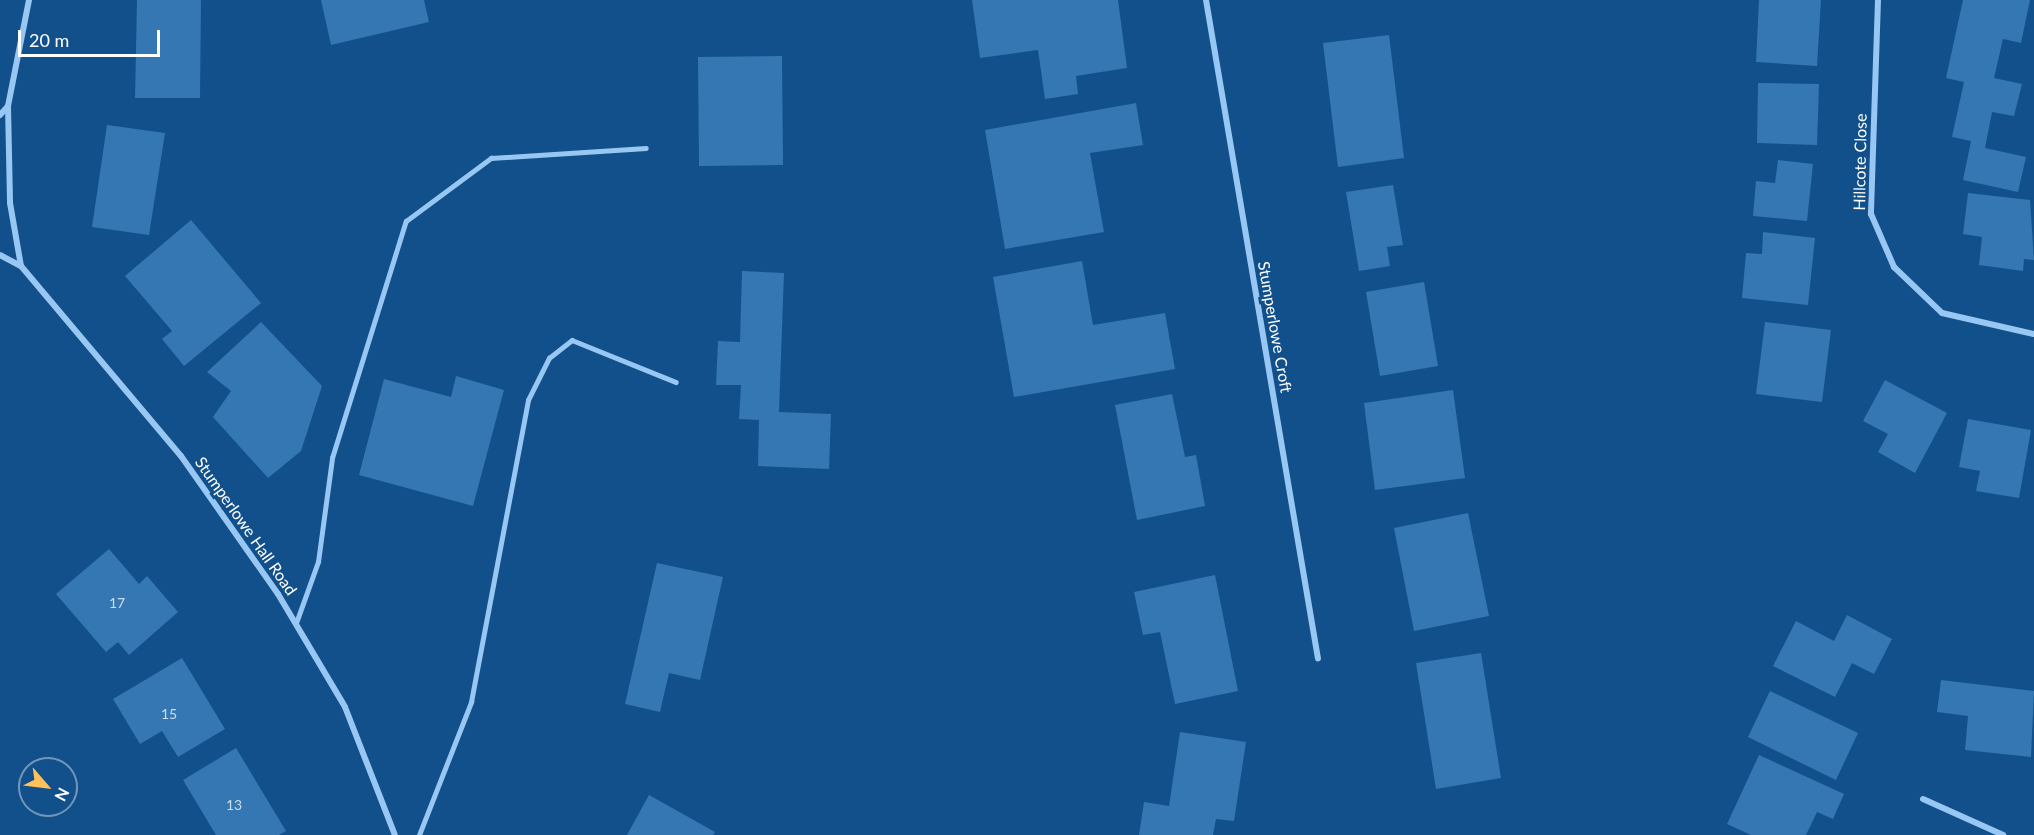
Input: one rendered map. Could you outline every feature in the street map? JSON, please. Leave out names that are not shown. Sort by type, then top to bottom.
[{"type":"street","points":[[21,266],[10,203],[8,106],[29,0]]},
{"type":"street","name":"Stumperlowe Croft","points":[[1206,0],[1318,659]]},
{"type":"street","name":"Hillcote Close","points":[[1878,0],[1871,214],[1894,267],[1942,313],[2034,334]]},
{"type":"street","points":[[0,115],[8,106]]},
{"type":"street","name":"Stumperlowe Hall Road","points":[[0,255],[21,266],[181,456],[296,623],[345,707],[395,835]]},
{"type":"street","points":[[1923,799],[2003,835]]},
{"type":"lane","points":[[296,623],[318,562],[332,458],[406,221],[491,158],[646,148]]},
{"type":"lane","points":[[419,835],[471,702],[528,400],[549,358],[572,340],[676,382]]},
{"type":"building","points":[[137,0],[201,0],[200,98],[135,98]]},
{"type":"building","points":[[321,0],[424,0],[429,22],[331,45]]},
{"type":"building","points":[[972,0],[1118,0],[1127,68],[1076,76],[1078,94],[1045,99],[1038,50],[980,58]]},
{"type":"building","points":[[1759,0],[1821,0],[1817,66],[1756,62]]},
{"type":"building","points":[[1963,0],[2030,0],[2021,43],[2003,39],[1994,78],[2022,84],[2014,116],[1992,112],[1985,148],[2026,157],[2018,192],[1963,180],[1971,141],[1952,137],[1964,82],[1946,78]]},
{"type":"building","points":[[1389,35],[1404,158],[1338,167],[1323,43]]},
{"type":"building","points":[[782,56],[783,165],[699,166],[698,57]]},
{"type":"building","points":[[1758,83],[1819,84],[1817,145],[1757,143]]},
{"type":"building","points":[[1136,103],[1143,145],[1090,153],[1104,232],[1005,249],[985,130]]},
{"type":"building","points":[[107,125],[165,133],[149,235],[92,227]]},
{"type":"building","points":[[1778,160],[1813,164],[1807,221],[1753,216],[1756,181],[1775,183]]},
{"type":"building","points":[[1393,185],[1403,245],[1387,247],[1390,266],[1359,271],[1346,192]]},
{"type":"building","points":[[1968,193],[2030,200],[2034,260],[2024,259],[2023,271],[1979,265],[1982,237],[1963,234]]},
{"type":"building","points":[[191,220],[261,303],[184,366],[162,339],[172,331],[125,276]]},
{"type":"building","points":[[1763,232],[1815,238],[1808,305],[1742,298],[1746,253],[1762,254]]},
{"type":"building","points":[[1082,261],[1093,325],[1165,313],[1175,369],[1014,397],[993,277]]},
{"type":"building","points":[[742,271],[784,273],[779,412],[831,414],[829,469],[758,466],[759,420],[739,419],[741,385],[716,385],[718,341],[740,342]]},
{"type":"building","points":[[1424,282],[1438,366],[1380,376],[1366,292]]},
{"type":"building","points":[[261,322],[322,386],[301,451],[268,478],[213,417],[231,391],[207,372]]},
{"type":"building","points":[[1765,322],[1831,330],[1822,402],[1756,394]]},
{"type":"building","points":[[456,376],[504,390],[473,506],[359,475],[384,379],[451,397]]},
{"type":"building","points":[[1885,380],[1947,413],[1915,473],[1878,452],[1888,434],[1863,421]]},
{"type":"building","points":[[1453,390],[1465,478],[1375,490],[1364,403]]},
{"type":"building","points":[[1172,394],[1185,457],[1196,455],[1205,506],[1137,520],[1115,405]]},
{"type":"building","points":[[1968,419],[2031,430],[2019,498],[1976,491],[1980,471],[1959,467]]},
{"type":"building","points":[[1468,513],[1489,616],[1414,631],[1394,528]]},
{"type":"building","points":[[109,549],[139,584],[147,576],[178,612],[129,655],[118,642],[106,652],[56,594]]},
{"type":"building","points":[[657,563],[723,577],[700,680],[669,673],[660,712],[625,704]]},
{"type":"building","points":[[1215,575],[1238,691],[1175,704],[1160,632],[1143,635],[1134,592]]},
{"type":"building","points":[[1847,615],[1892,639],[1874,674],[1852,663],[1835,697],[1773,666],[1796,621],[1834,641]]},
{"type":"building","points":[[1481,653],[1501,778],[1436,789],[1416,663]]},
{"type":"building","points":[[182,658],[225,729],[178,757],[162,731],[140,744],[113,699]]},
{"type":"building","points":[[1941,680],[2034,691],[2031,757],[1965,750],[1968,716],[1937,712]]},
{"type":"building","points":[[1770,691],[1858,733],[1836,780],[1748,737]]},
{"type":"building","points":[[1180,732],[1246,742],[1234,821],[1216,819],[1213,835],[1139,835],[1144,802],[1169,806]]},
{"type":"building","points":[[236,748],[286,831],[279,835],[216,835],[183,780]]},
{"type":"building","points":[[1759,755],[1844,794],[1833,819],[1817,812],[1806,835],[1751,835],[1727,824]]},
{"type":"building","points":[[649,795],[715,832],[713,835],[627,835]]}]
